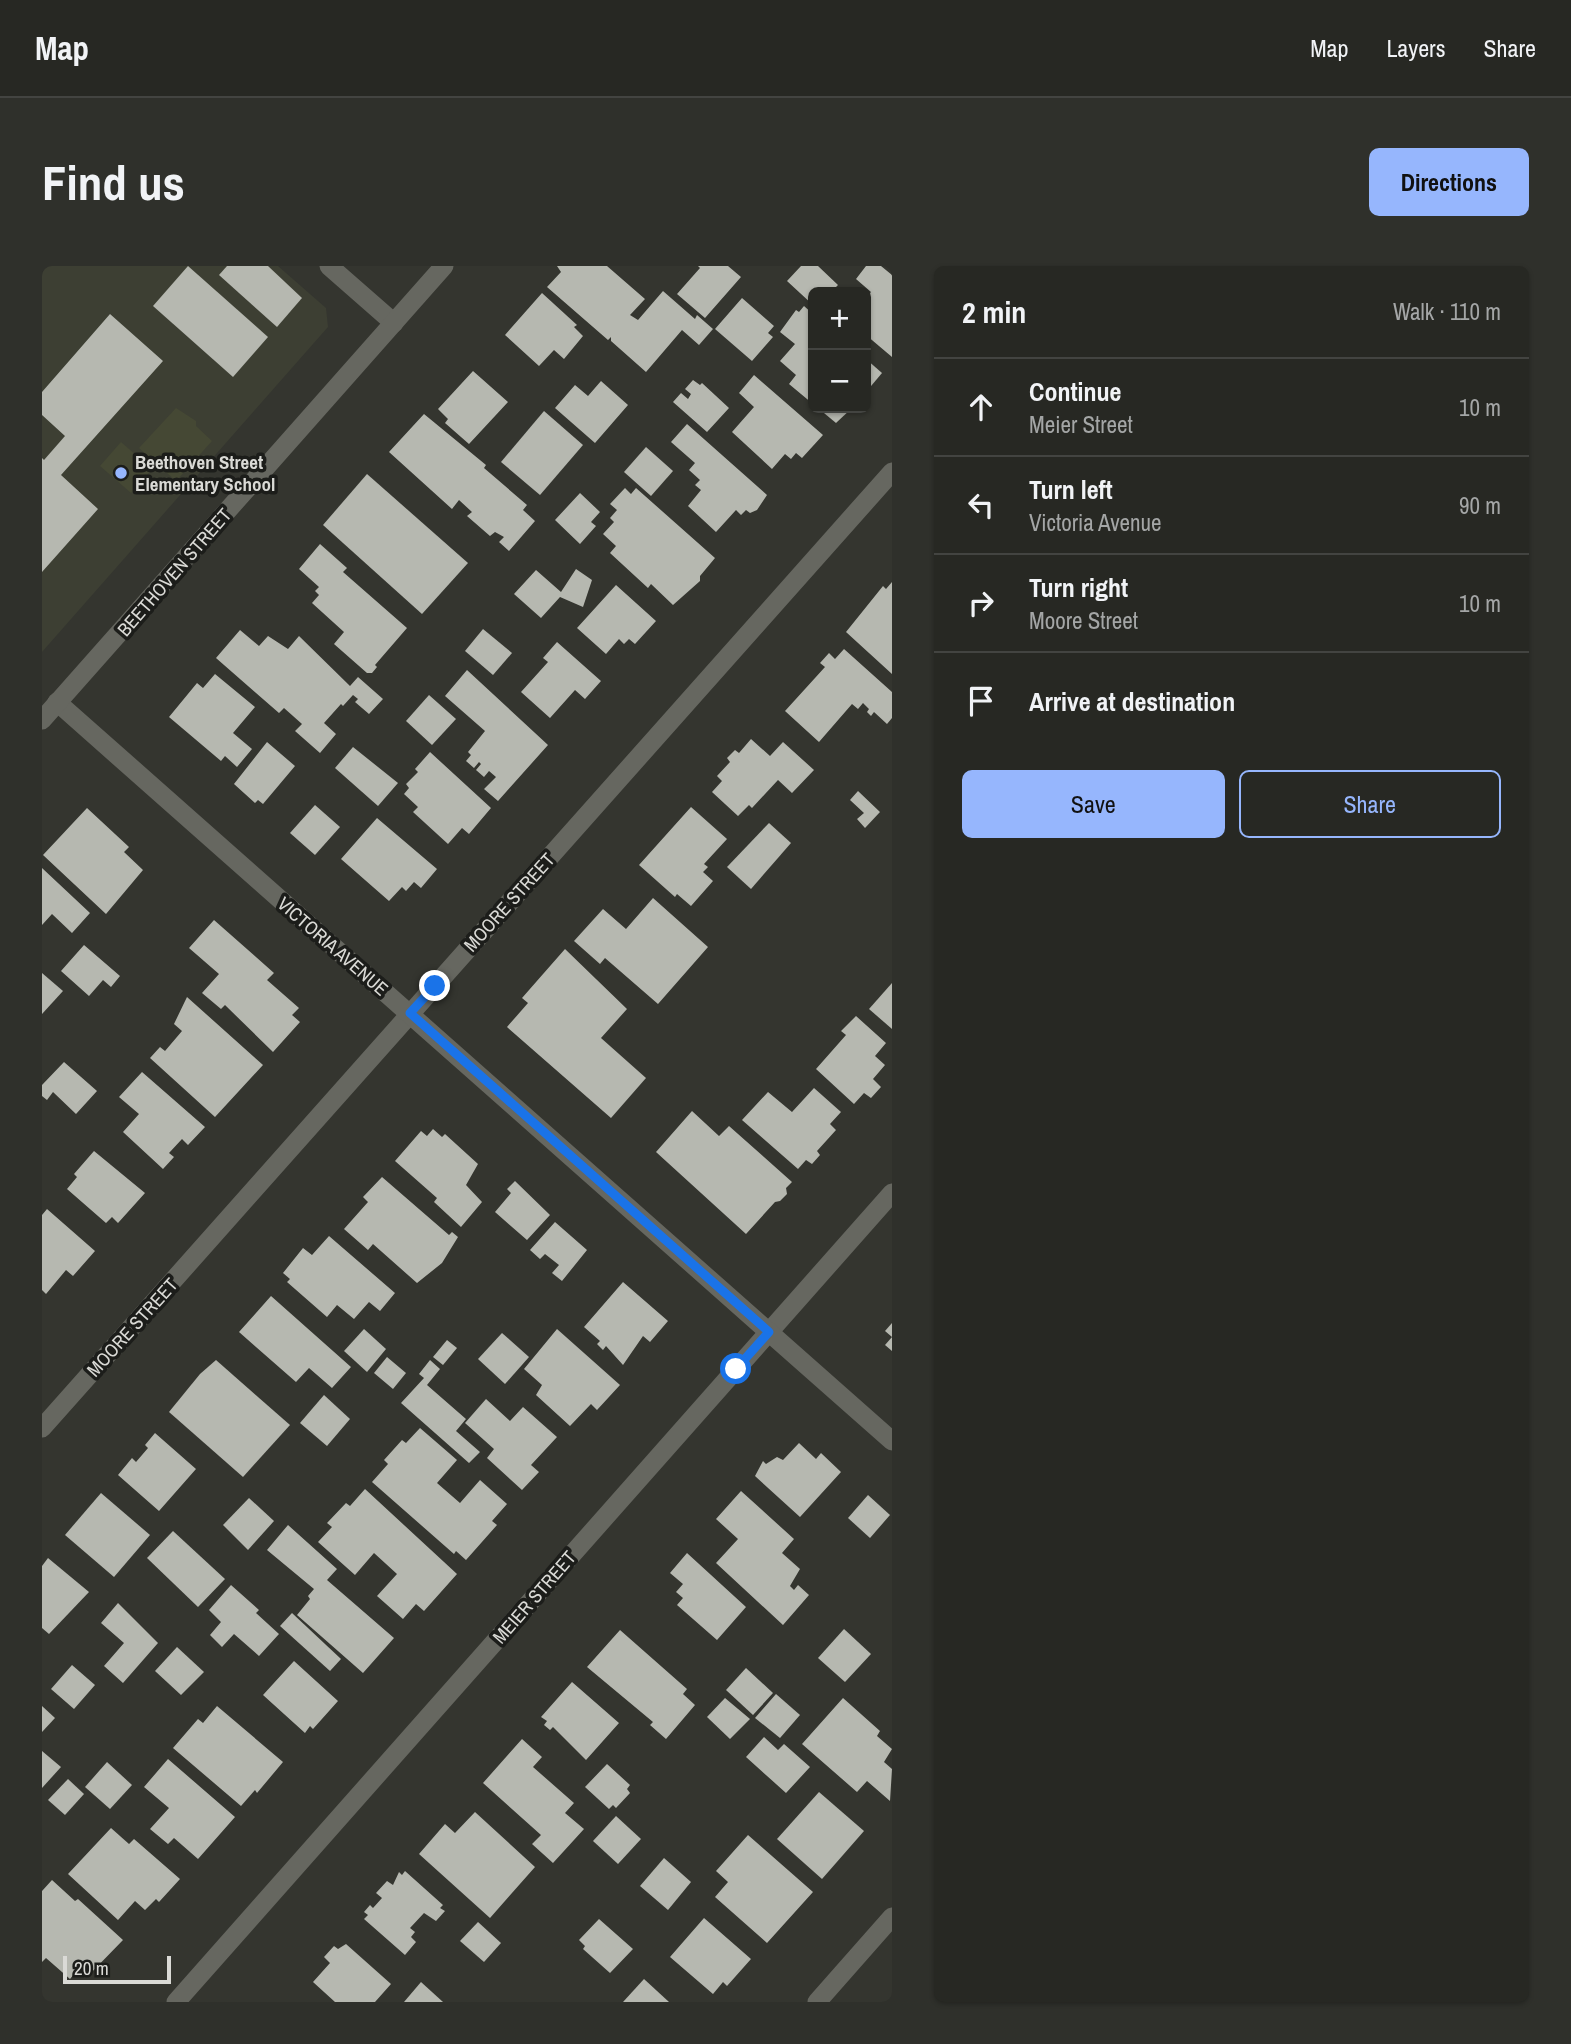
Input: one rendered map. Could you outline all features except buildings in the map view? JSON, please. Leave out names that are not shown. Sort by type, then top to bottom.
[{"type":"street","points":[[329,266],[394,323]]},
{"type":"street","name":"BEETHOVEN STREET","points":[[42,720],[444,266]]},
{"type":"street","name":"MOORE STREET","points":[[42,1428],[892,472]]},
{"type":"street","name":"VICTORIA AVENUE","points":[[57,702],[892,1441]]},
{"type":"street","name":"MEIER STREET","points":[[176,2002],[892,1193]]},
{"type":"street","points":[[817,2002],[892,1917]]},
{"type":"shaded area","name":"Beethoven Street Elementary School","points":[[42,266],[278,266],[326,308],[328,327],[42,652]]},
{"type":"green space","points":[[176,408],[196,421],[196,426],[212,441],[176,481],[139,448]]},
{"type":"green space","points":[[121,442],[152,469],[131,493],[100,466]]},
{"type":"place","name":"Beethoven Street Elementary School","points":[[121,473]]},
{"type":"route","points":[[435,986],[410,1013],[769,1332],[736,1369]]}]
